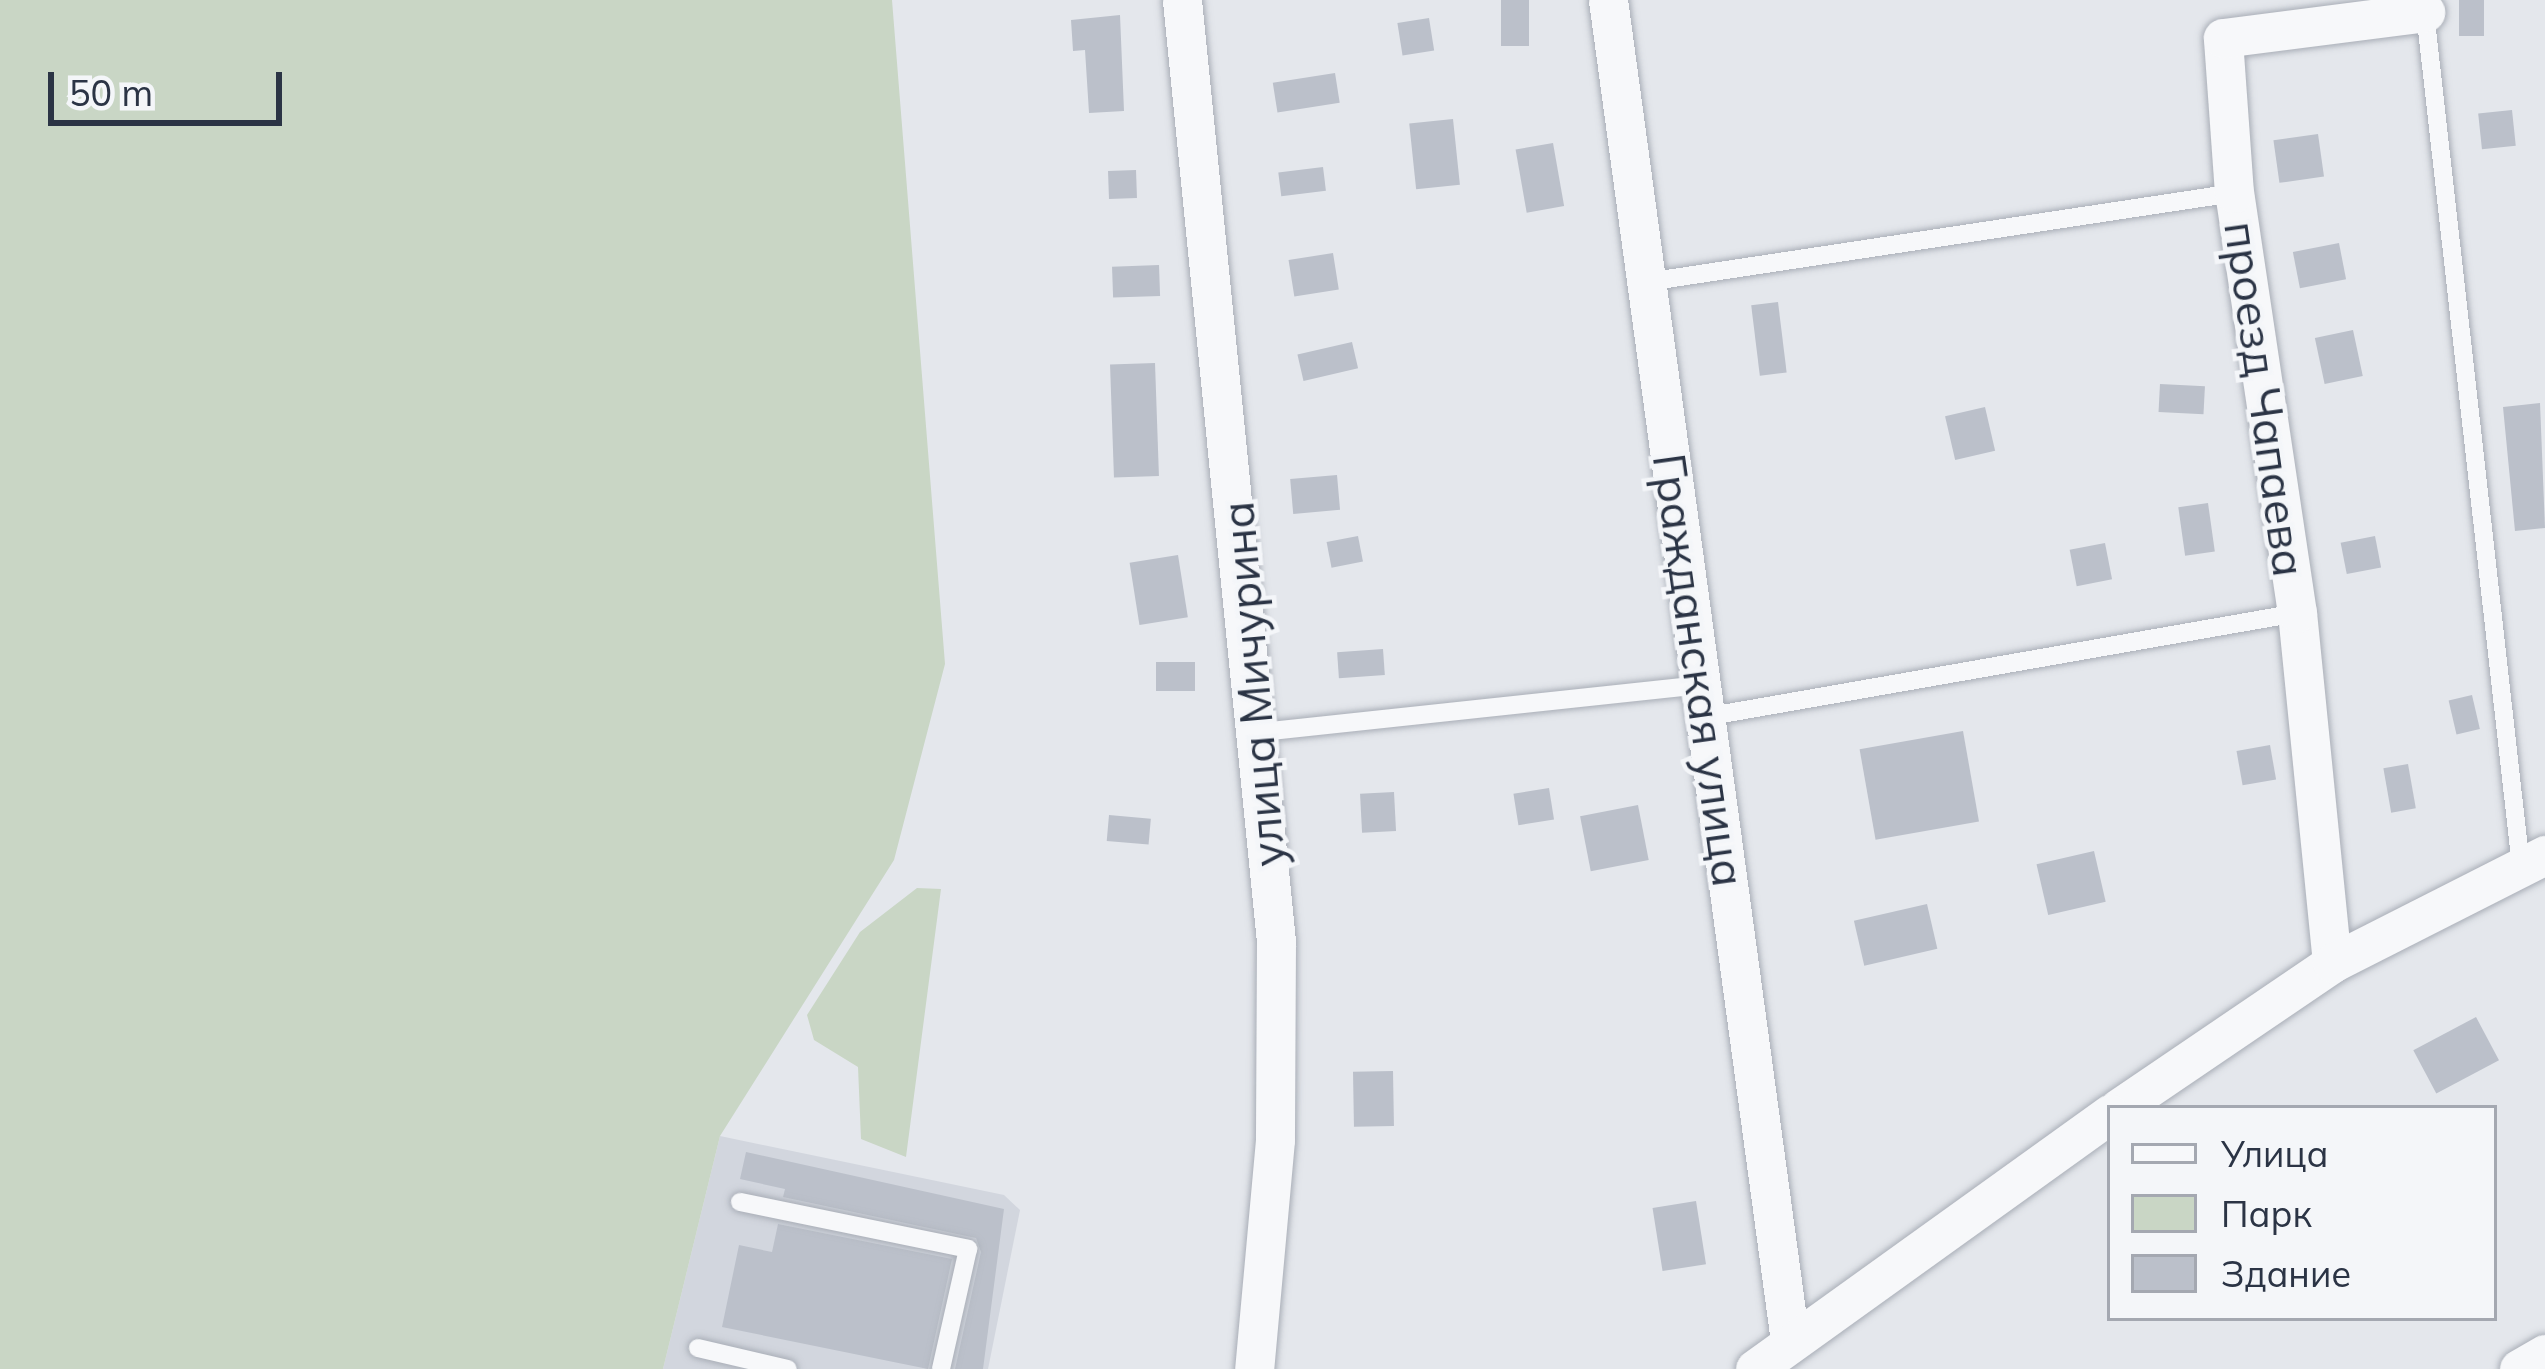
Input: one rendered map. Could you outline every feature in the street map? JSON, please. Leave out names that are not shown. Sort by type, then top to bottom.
[{"type":"street","name":"улица Мичурина","points":[[1182,0],[1261,732],[1276,942],[1275,1140],[1254,1369]]},
{"type":"street","name":"Гражданская улица","points":[[1608,0],[1790,1340]]},
{"type":"street","name":"проезд Чапаева","points":[[2332,963],[2297,614],[2234,193],[2223,38],[2425,13]]},
{"type":"street","points":[[2123,1105],[2332,963],[2533,861]]},
{"type":"street","points":[[1755,1369],[2107,1116]]},
{"type":"street","points":[[2519,1369],[2545,1354]]},
{"type":"lane","points":[[2425,13],[2533,861]]},
{"type":"lane","points":[[1647,282],[2234,193]]},
{"type":"lane","points":[[1261,732],[1703,701],[2297,614]]},
{"type":"lane","points":[[740,1202],[968,1249],[941,1369]]},
{"type":"lane","points":[[698,1348],[788,1369]]},
{"type":"shaded area","points":[[720,1136],[1004,1195],[1020,1210],[988,1369],[663,1369]]},
{"type":"green space","points":[[0,0],[892,0],[945,664],[894,860],[720,1136],[663,1369],[0,1369]]},
{"type":"green space","points":[[917,888],[941,889],[906,1157],[861,1139],[858,1067],[814,1040],[807,1015],[860,932]]},
{"type":"building","points":[[1501,0],[1529,0],[1529,46],[1501,46]]},
{"type":"building","points":[[2459,0],[2484,0],[2484,36],[2459,36]]},
{"type":"building","points":[[1120,15],[1124,111],[1089,113],[1085,50],[1073,51],[1071,20]]},
{"type":"building","points":[[1429,18],[1434,51],[1403,56],[1397,23]]},
{"type":"building","points":[[1335,73],[1340,103],[1277,112],[1273,83]]},
{"type":"building","points":[[2512,110],[2516,146],[2482,149],[2478,114]]},
{"type":"building","points":[[1453,119],[1460,185],[1416,189],[1409,124]]},
{"type":"building","points":[[2318,134],[2324,177],[2279,183],[2273,140]]},
{"type":"building","points":[[1553,143],[1564,206],[1527,213],[1516,150]]},
{"type":"building","points":[[1323,167],[1326,191],[1281,196],[1278,172]]},
{"type":"building","points":[[1136,170],[1137,198],[1109,199],[1108,171]]},
{"type":"building","points":[[2339,243],[2346,279],[2300,288],[2293,252]]},
{"type":"building","points":[[1333,253],[1339,290],[1294,297],[1289,260]]},
{"type":"building","points":[[1159,265],[1160,296],[1113,298],[1112,267]]},
{"type":"building","points":[[1778,302],[1787,372],[1760,376],[1751,305]]},
{"type":"building","points":[[2353,330],[2363,376],[2325,384],[2315,338]]},
{"type":"building","points":[[1352,342],[1358,368],[1304,381],[1297,355]]},
{"type":"building","points":[[1155,363],[1159,476],[1114,478],[1110,365]]},
{"type":"building","points":[[2160,384],[2205,386],[2203,414],[2159,412]]},
{"type":"building","points":[[2540,403],[2545,528],[2515,531],[2503,407]]},
{"type":"building","points":[[1985,407],[1995,451],[1955,460],[1945,416]]},
{"type":"building","points":[[1337,475],[1340,510],[1293,514],[1290,479]]},
{"type":"building","points":[[2208,503],[2215,552],[2185,556],[2178,507]]},
{"type":"building","points":[[1358,536],[1363,562],[1332,568],[1327,542]]},
{"type":"building","points":[[2375,536],[2381,567],[2347,574],[2341,543]]},
{"type":"building","points":[[2105,543],[2112,579],[2077,586],[2070,550]]},
{"type":"building","points":[[1178,555],[1188,617],[1139,625],[1130,563]]},
{"type":"building","points":[[1383,649],[1385,675],[1339,678],[1337,652]]},
{"type":"building","points":[[1156,662],[1195,662],[1195,691],[1156,691]]},
{"type":"building","points":[[2472,695],[2480,729],[2456,735],[2449,700]]},
{"type":"building","points":[[1963,731],[1979,822],[1876,840],[1860,749]]},
{"type":"building","points":[[2270,745],[2276,779],[2243,785],[2237,751]]},
{"type":"building","points":[[2408,764],[2416,808],[2391,813],[2383,768]]},
{"type":"building","points":[[1549,788],[1554,820],[1518,825],[1513,794]]},
{"type":"building","points":[[1394,792],[1396,831],[1362,833],[1360,794]]},
{"type":"building","points":[[1638,805],[1649,860],[1591,871],[1580,816]]},
{"type":"building","points":[[1109,815],[1151,819],[1149,845],[1107,841]]},
{"type":"building","points":[[2094,851],[2106,902],[2048,915],[2037,864]]},
{"type":"building","points":[[1927,904],[1937,949],[1864,966],[1854,921]]},
{"type":"building","points":[[2476,1017],[2499,1060],[2436,1094],[2413,1050]]},
{"type":"building","points":[[1393,1071],[1394,1126],[1354,1127],[1353,1072]]},
{"type":"building","points":[[746,1152],[1004,1209],[983,1369],[955,1369],[981,1252],[976,1238],[783,1197],[785,1189],[740,1179]]},
{"type":"building","points":[[1696,1201],[1706,1264],[1663,1271],[1653,1208]]},
{"type":"building","points":[[778,1224],[952,1259],[928,1369],[722,1327],[739,1245],[772,1252]]}]
